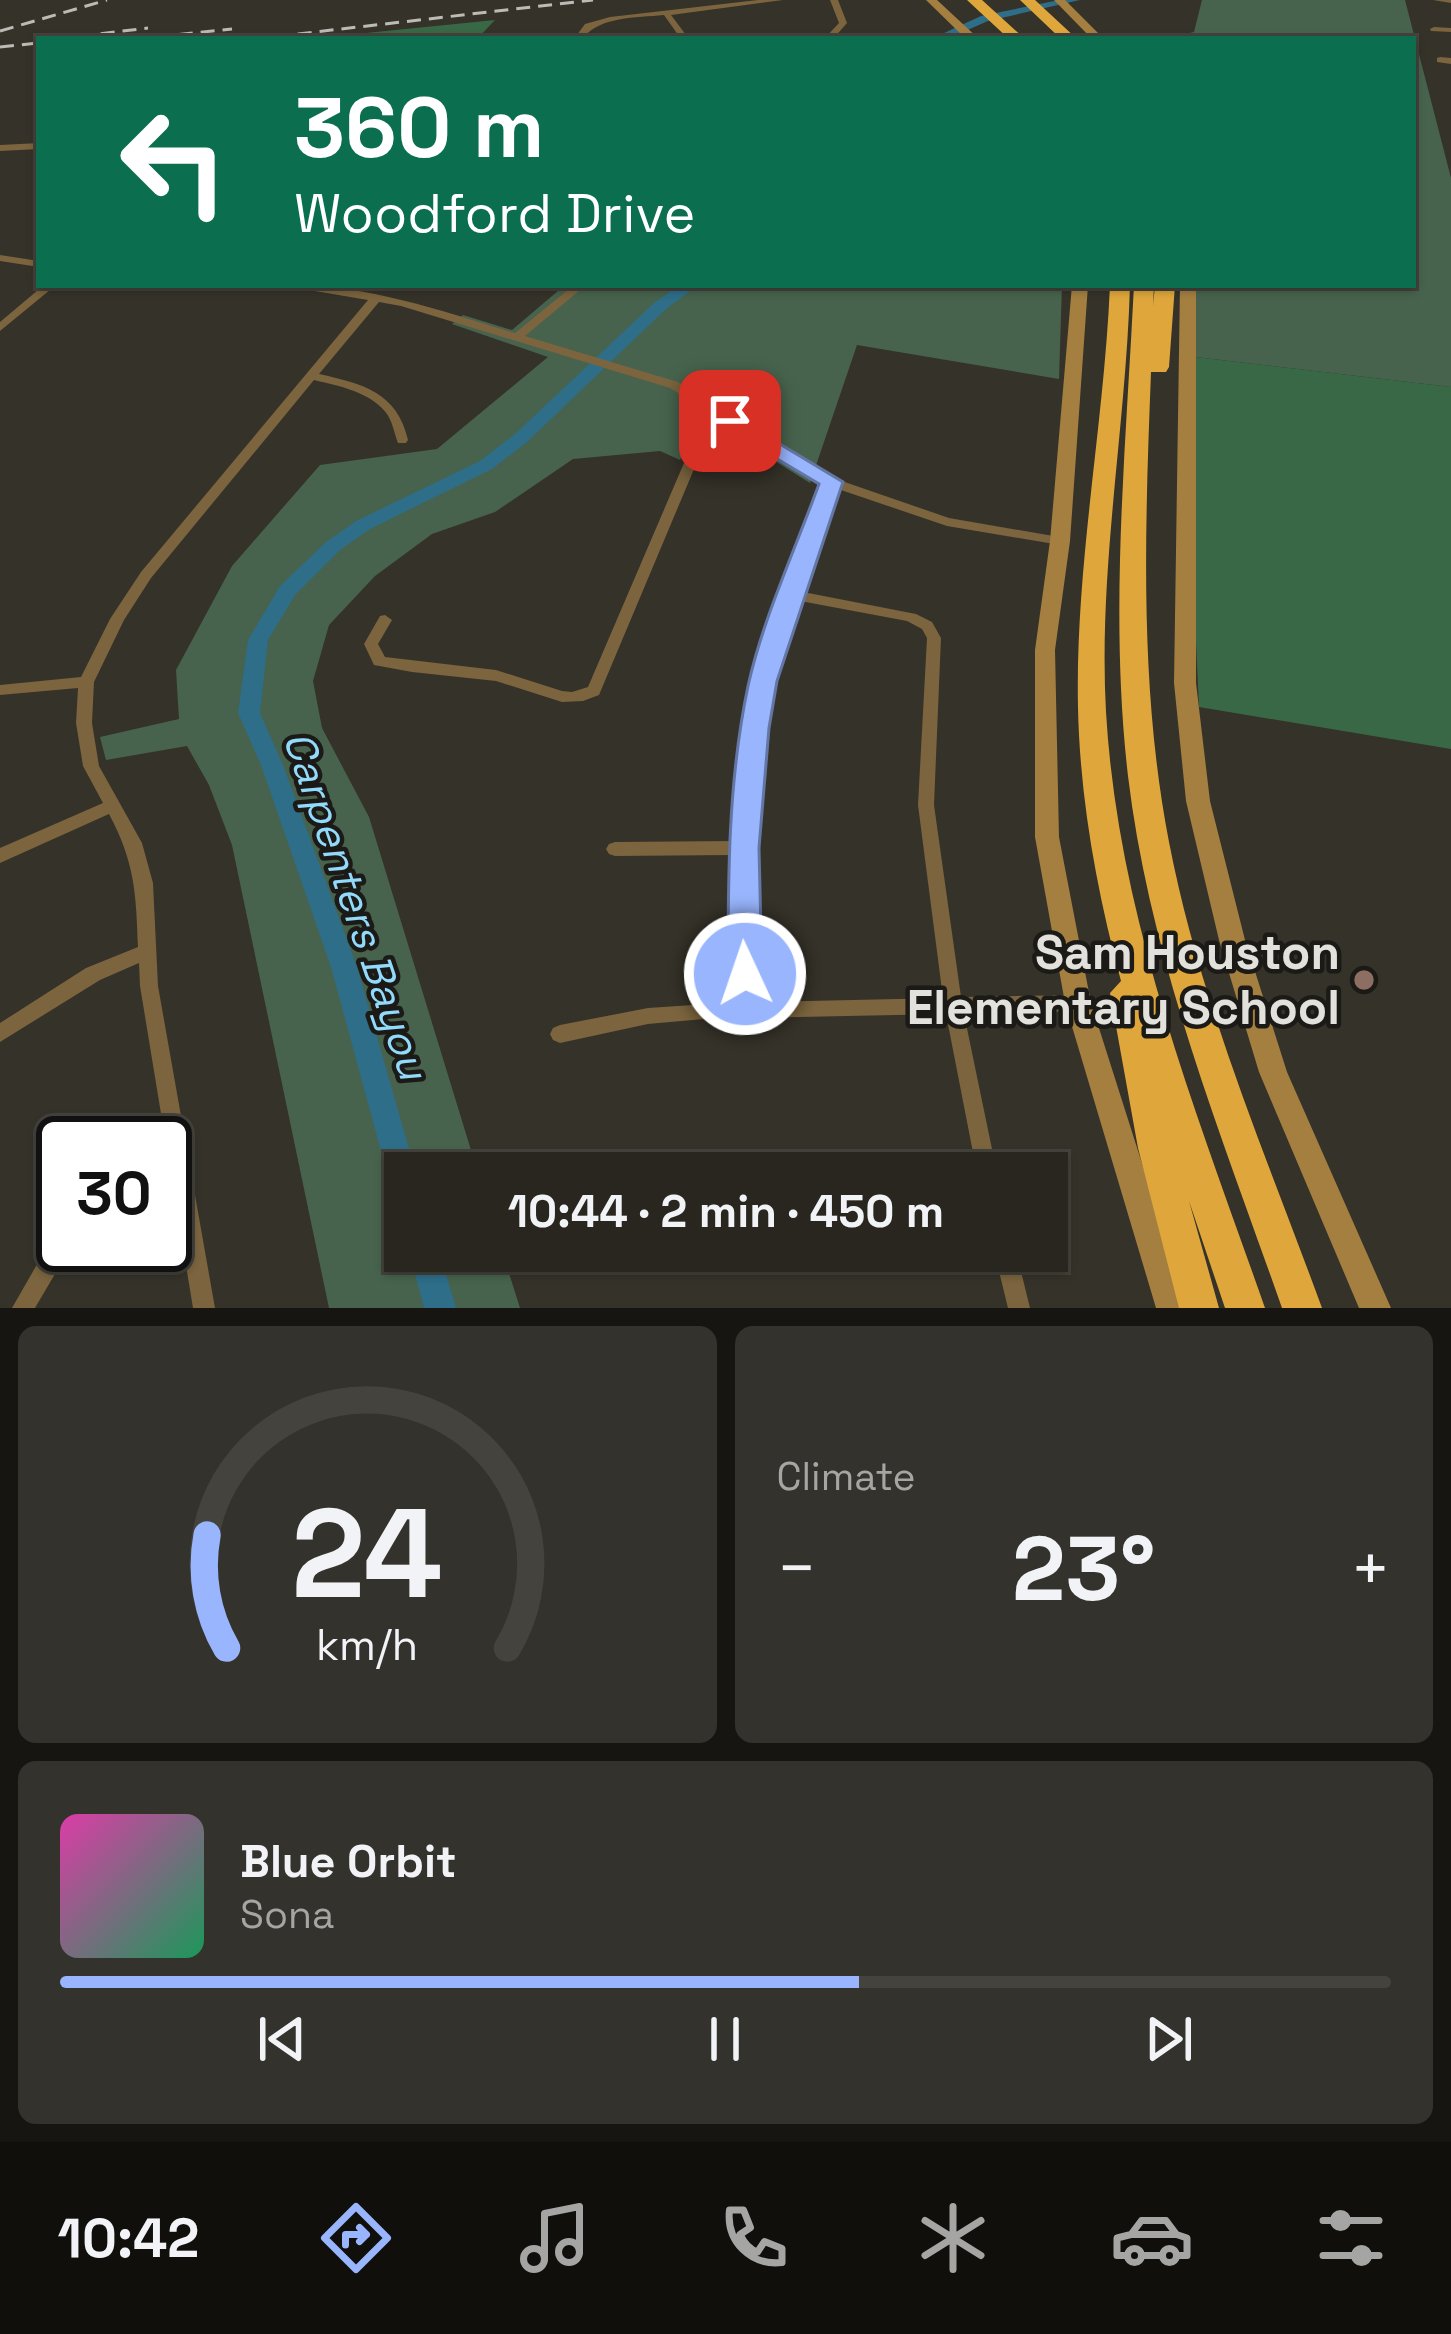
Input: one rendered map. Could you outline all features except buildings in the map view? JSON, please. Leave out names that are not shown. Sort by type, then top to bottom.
[{"type":"highway","points":[[995,0],[1034,36]]},
{"type":"highway","points":[[1028,0],[1067,36]]},
{"type":"highway","points":[[962,2],[994,36]]},
{"type":"highway","points":[[962,2],[1013,36]]},
{"type":"highway","points":[[1110,288],[1116,351]]},
{"type":"highway","points":[[1120,288],[1091,666],[1095,765],[1136,1053],[1199,1308]]},
{"type":"highway","points":[[1144,288],[1133,549],[1136,688],[1145,792],[1172,922],[1302,1308]]},
{"type":"highway","points":[[1136,688],[1165,288]]},
{"type":"highway","points":[[1107,846],[1145,1006],[1245,1308]]},
{"type":"highway","points":[[1262,1195],[1314,1308]]},
{"type":"main road","points":[[931,0],[970,36]]},
{"type":"main road","points":[[1059,0],[1095,36]]},
{"type":"main road","points":[[1080,288],[1060,542],[1046,650],[1042,740],[1047,837],[1078,1003],[1172,1308]]},
{"type":"main road","points":[[1188,288],[1185,682],[1198,801],[1232,940],[1273,1072],[1375,1308]]},
{"type":"street","points":[[581,36],[597,22],[779,0]]},
{"type":"street","points":[[831,36],[843,23],[834,0]]},
{"type":"street","points":[[1437,0],[1451,1]]},
{"type":"street","points":[[748,4],[761,19]]},
{"type":"street","points":[[666,13],[683,36]]},
{"type":"street","points":[[1434,29],[1451,30]]},
{"type":"street","points":[[0,148],[36,146]]},
{"type":"street","points":[[0,258],[36,264]]},
{"type":"street","points":[[0,328],[47,288]]},
{"type":"street","points":[[317,288],[377,297],[674,385],[831,482],[947,522],[1060,542]]},
{"type":"street","points":[[517,337],[577,288]]},
{"type":"street","points":[[166,1116],[149,986],[144,883],[134,843],[111,806],[87,749],[86,682],[117,619],[146,575],[377,297]]},
{"type":"street","points":[[312,376],[359,388],[383,402],[398,419],[402,440]]},
{"type":"street","points":[[385,620],[371,644],[379,662],[497,676],[560,699],[594,691],[699,442],[707,432],[730,421]]},
{"type":"street","points":[[748,1009],[742,938],[743,848],[763,681],[831,482]]},
{"type":"street","points":[[791,594],[911,617],[927,626],[934,638],[926,805],[953,1004],[983,1152]]},
{"type":"street","points":[[0,690],[86,682]]},
{"type":"street","points":[[0,856],[111,806]]},
{"type":"street","points":[[615,849],[743,848]]},
{"type":"street","points":[[0,1033],[92,974],[147,951]]},
{"type":"street","points":[[560,1034],[648,1016],[748,1009],[1078,1003]]},
{"type":"street","points":[[192,1253],[204,1308]]},
{"type":"street","points":[[23,1308],[44,1272]]},
{"type":"street","points":[[1010,1272],[1019,1308]]},
{"type":"green space","points":[[1202,0],[1405,0],[1414,36],[1176,36],[1194,32]]},
{"type":"green space","points":[[495,20],[480,36],[336,36]]},
{"type":"green space","points":[[1416,43],[1451,178],[1451,387],[1195,357],[1195,288],[1416,288]]},
{"type":"green space","points":[[561,288],[1062,288],[1059,379],[857,345],[810,483],[708,419],[693,433],[680,460],[660,451],[573,459],[495,512],[432,534],[375,576],[329,625],[313,681],[322,728],[369,817],[472,1152],[384,1152],[384,1272],[509,1272],[520,1308],[329,1308],[232,845],[209,785],[187,746],[106,760],[100,737],[179,719],[176,670],[232,566],[320,465],[437,449],[548,357],[452,324],[463,315],[512,330]]},
{"type":"green space","points":[[1195,357],[1451,387],[1451,749],[1199,707],[1190,513]]},
{"type":"waterway","name":"Carpenters Bayou","points":[[944,36],[985,18],[1075,0]]},
{"type":"waterway","name":"Carpenters Bayou","points":[[396,1152],[344,967],[249,713],[258,640],[287,591],[333,546],[363,525],[486,465],[686,288]]},
{"type":"waterway","name":"Carpenters Bayou","points":[[430,1272],[440,1308]]},
{"type":"railway","points":[[0,31],[107,0]]},
{"type":"railway","points":[[280,36],[593,0]]},
{"type":"railway","points":[[82,36],[148,28]]},
{"type":"railway","points":[[164,36],[232,29]]},
{"type":"railway","points":[[0,47],[36,43]]},
{"type":"place","name":"Sam Houston Elementary School","points":[[1364,980]]},
{"type":"route","points":[[730,421],[831,482],[763,681],[745,813],[745,974]]}]
